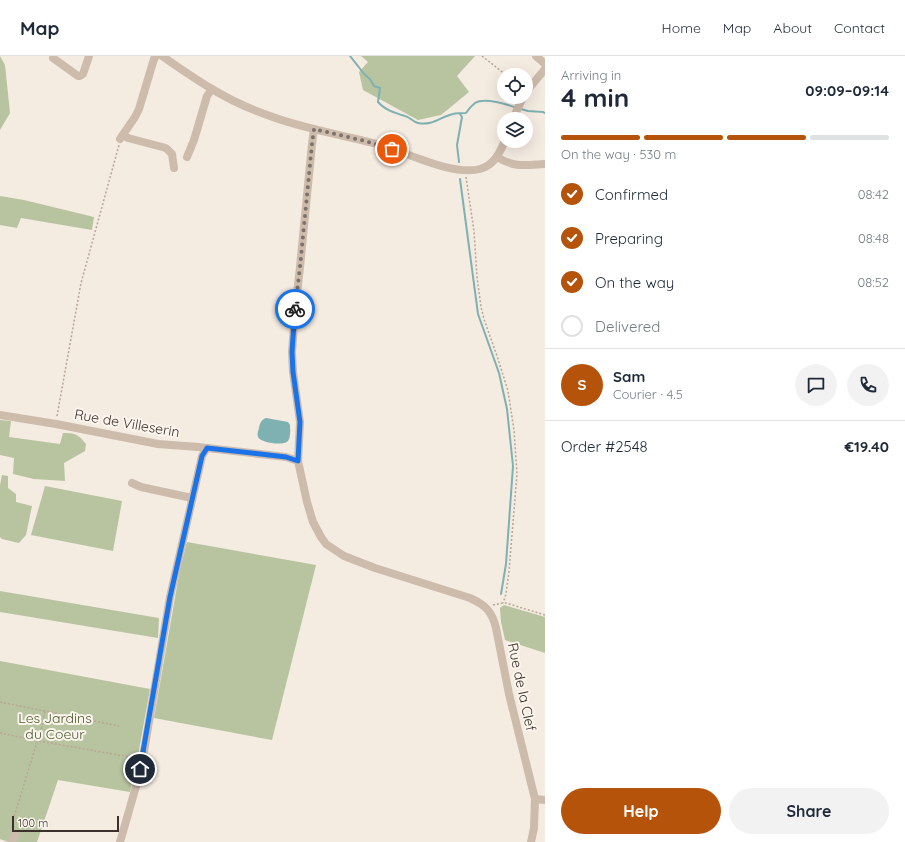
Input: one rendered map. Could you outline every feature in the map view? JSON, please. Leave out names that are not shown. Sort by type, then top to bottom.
[{"type":"street","points":[[54,58],[80,76],[83,74],[89,56]]},
{"type":"street","points":[[156,56],[139,109],[122,137],[166,148],[172,154],[174,168]]},
{"type":"street","points":[[162,56],[224,96],[271,117],[384,146],[444,166],[461,170],[485,167],[494,161],[502,148]]},
{"type":"street","points":[[536,56],[545,64]]},
{"type":"street","points":[[533,84],[545,69]]},
{"type":"street","points":[[187,157],[194,140],[207,96],[212,89]]},
{"type":"street","points":[[314,129],[292,352],[293,372],[300,422],[298,461],[313,522],[326,544],[344,556],[375,568],[470,598],[477,601],[487,609]]},
{"type":"street","points":[[497,157],[517,166],[545,164]]},
{"type":"street","name":"Rue de Villeserin","points":[[0,415],[56,424],[158,444],[286,457],[298,461]]},
{"type":"street","points":[[120,842],[140,769],[170,597],[202,456],[207,448]]},
{"type":"street","points":[[132,483],[141,487],[192,498]]},
{"type":"street","name":"Rue de la Clef","points":[[487,609],[493,618],[496,628],[509,694],[535,799],[534,828],[531,842]]},
{"type":"street","points":[[535,799],[545,800]]},
{"type":"path","points":[[482,56],[497,68]]},
{"type":"path","points":[[56,424],[80,283],[122,137]]},
{"type":"path","points":[[466,176],[474,231],[481,307],[508,391],[514,430],[517,474],[509,571],[506,594],[503,603]]},
{"type":"path","points":[[487,609],[493,605],[503,603],[545,615]]},
{"type":"path","points":[[0,702],[119,726]]},
{"type":"path","points":[[14,839],[12,831],[14,817],[38,741],[45,711]]},
{"type":"path","points":[[0,733],[136,758]]},
{"type":"green space","points":[[0,56],[5,65],[10,113],[0,130]]},
{"type":"green space","points":[[361,56],[475,56],[457,76],[469,92],[441,115],[418,120],[363,90],[359,72],[368,62]]},
{"type":"green space","points":[[0,196],[24,200],[94,217],[92,230],[21,218],[17,228],[0,225]]},
{"type":"green space","points":[[0,420],[11,421],[9,437],[60,444],[63,433],[73,434],[81,438],[86,444],[85,451],[64,463],[65,481],[34,479],[13,474],[14,458],[0,455]]},
{"type":"green space","points":[[2,475],[8,476],[8,488],[16,494],[16,502],[32,506],[26,535],[19,543],[2,539],[0,537],[0,485]]},
{"type":"green space","points":[[45,486],[122,501],[113,551],[31,535]]},
{"type":"green space","points":[[187,542],[316,565],[272,740],[154,718],[180,569]]},
{"type":"green space","points":[[0,591],[159,618],[158,638],[0,612]]},
{"type":"green space","points":[[504,605],[545,617],[545,653],[505,640],[500,608]]},
{"type":"green space","name":"Les Jardins du Coeur","points":[[0,661],[150,689],[130,792],[58,780],[37,842],[8,842],[0,839]]},
{"type":"water","points":[[266,418],[288,422],[290,425],[290,437],[288,441],[277,444],[263,441],[258,437],[260,425]]},
{"type":"waterway","points":[[350,56],[370,79],[374,86],[380,88],[378,102],[390,111],[416,122],[423,124],[448,115],[466,113],[475,103],[479,101],[496,102],[517,108]]},
{"type":"waterway","points":[[521,109],[545,113]]},
{"type":"waterway","points":[[459,162],[457,145],[462,117],[460,114]]},
{"type":"waterway","points":[[460,179],[478,314],[499,373],[507,409],[513,466],[506,564],[501,594]]},
{"type":"way so far","points":[[295,309],[314,129],[392,149]]},
{"type":"route","points":[[140,769],[170,597],[202,456],[207,448],[286,457],[298,461],[300,422],[293,372],[292,352],[295,309]]}]
